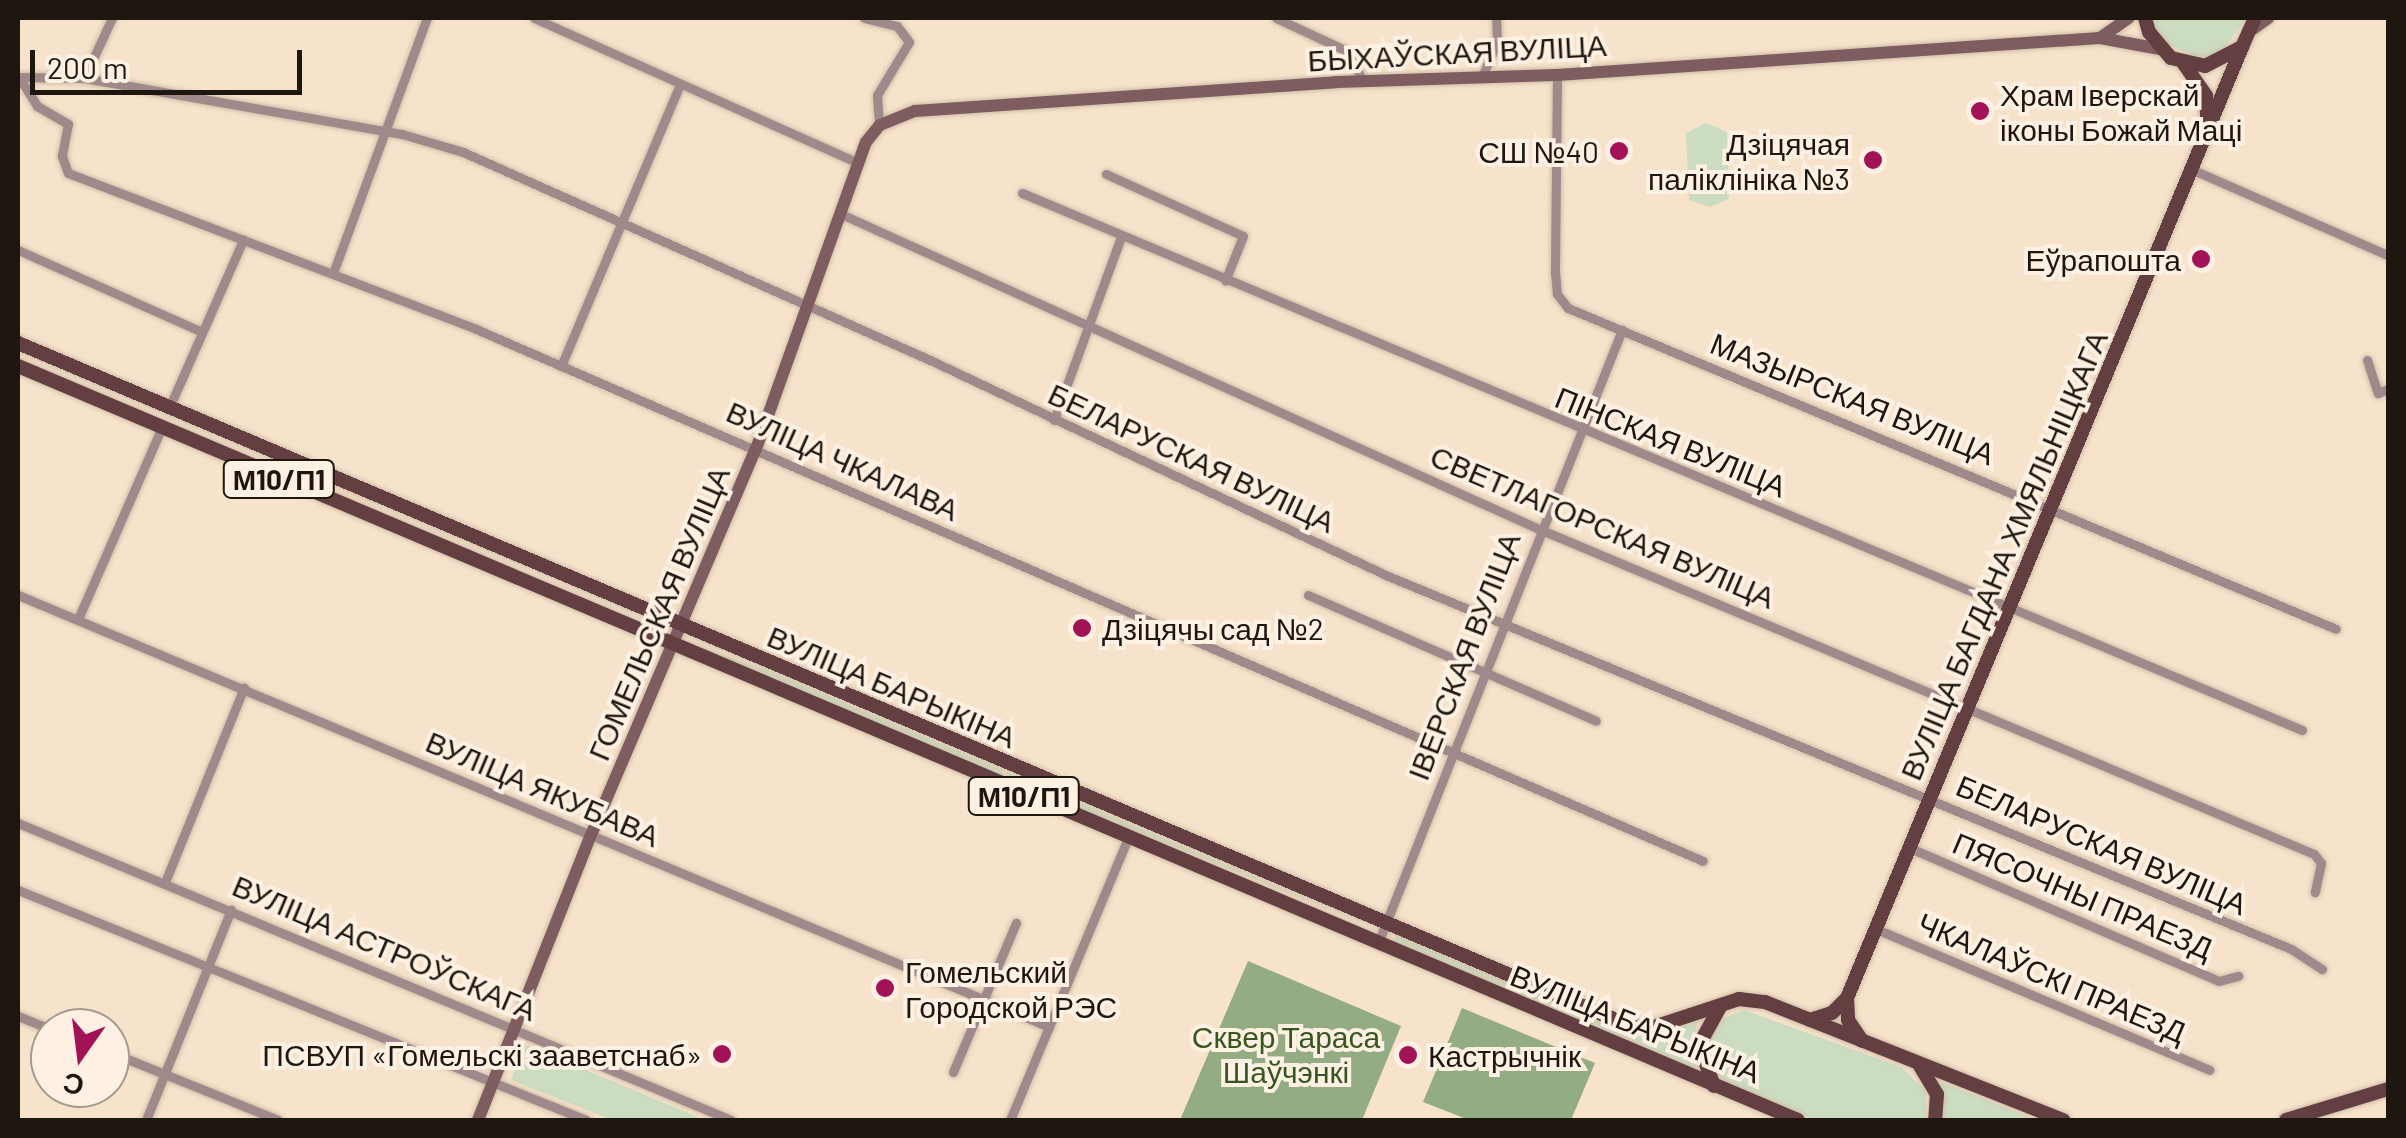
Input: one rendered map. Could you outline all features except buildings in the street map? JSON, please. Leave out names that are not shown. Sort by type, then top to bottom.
[{"type":"main road","points":[[2100,38],[2129,18]]},
{"type":"main road","points":[[2145,18],[2160,49],[2184,64],[2206,96],[2208,133]]},
{"type":"main road","points":[[2254,23],[2268,18]]},
{"type":"main road","name":"ВУЛІЦА БАГДАНА ХМЯЛЬНІЦКАГА","points":[[1847,998],[2254,23]]},
{"type":"main road","name":"БЫХАЎСКАЯ ВУЛІЦА","points":[[880,125],[914,111],[1364,80],[1557,74],[2100,38],[2160,49]]},
{"type":"main road","points":[[2184,64],[2215,63],[2242,47]]},
{"type":"main road","name":"ГОМЕЛЬСКАЯ ВУЛІЦА","points":[[478,1120],[590,835],[756,449],[812,306],[858,163],[880,125]]},
{"type":"main road","name":"ВУЛІЦА БАРЫКІНА","points":[[18,342],[680,626],[1639,1028],[1726,1003],[1765,1002],[1809,1020]]},
{"type":"main road","name":"ВУЛІЦА БАРЫКІНА","points":[[18,366],[1126,840],[1798,1120]]},
{"type":"main road","points":[[1809,1020],[1832,1013],[1847,998]]},
{"type":"main road","points":[[1847,998],[1848,1020],[1863,1042]]},
{"type":"main road","points":[[1715,1086],[1699,1046],[1707,1022],[1726,1003]]},
{"type":"main road","name":"М10/П1","points":[[1809,1020],[2063,1120]]},
{"type":"main road","points":[[1916,1062],[1934,1084],[1935,1120]]},
{"type":"main road","points":[[2286,1120],[2388,1090]]},
{"type":"main road","points":[[1766,1107],[1780,1120]]},
{"type":"street","points":[[84,78],[112,18]]},
{"type":"street","points":[[333,273],[382,131],[427,18]]},
{"type":"street","points":[[534,18],[858,163]]},
{"type":"street","points":[[864,18],[900,22],[909,42],[877,95],[880,125]]},
{"type":"street","points":[[1276,18],[1347,51],[1364,80]]},
{"type":"street","points":[[1483,74],[1497,42],[1496,18]]},
{"type":"street","name":"МАЗЫРСКАЯ ВУЛІЦА","points":[[1557,74],[1557,294],[1568,308],[2336,628]]},
{"type":"street","name":"БЕЛАРУСКАЯ ВУЛІЦА","points":[[18,77],[84,78],[382,131],[463,152],[812,306],[1388,576],[2291,949],[2322,968]]},
{"type":"street","name":"ВУЛІЦА ЧКАЛАВА","points":[[18,77],[38,106],[68,124],[62,156],[68,172],[333,273],[561,366],[1703,861]]},
{"type":"street","points":[[561,366],[680,84]]},
{"type":"street","points":[[2193,170],[2388,255]]},
{"type":"street","points":[[1106,174],[1243,236],[1226,281]]},
{"type":"street","name":"ПІНСКАЯ ВУЛІЦА","points":[[1022,192],[1580,430],[2302,730]]},
{"type":"street","name":"СВЕТЛАГОРСКАЯ ВУЛІЦА","points":[[841,214],[1539,529],[2314,854],[2321,863],[2315,892]]},
{"type":"street","points":[[1054,420],[1122,237]]},
{"type":"street","points":[[169,408],[243,240]]},
{"type":"street","points":[[18,250],[202,332]]},
{"type":"street","name":"ІВЕРСКАЯ ВУЛІЦА","points":[[1377,945],[1539,529],[1622,330]]},
{"type":"street","points":[[2367,360],[2378,393],[2388,389]]},
{"type":"street","points":[[78,620],[161,429]]},
{"type":"street","name":"ВУЛІЦА ЯКУБАВА","points":[[18,595],[1049,1027]]},
{"type":"street","points":[[1308,595],[1483,675],[1596,721]]},
{"type":"street","points":[[165,882],[244,687]]},
{"type":"street","name":"ВУЛІЦА АСТРОЎСКАГА","points":[[18,823],[731,1120]]},
{"type":"street","points":[[1010,1120],[1126,840]]},
{"type":"street","name":"ПЯСОЧНЫ ПРАЕЗД","points":[[1910,848],[2219,981],[2238,976]]},
{"type":"street","points":[[18,890],[586,1120]]},
{"type":"street","points":[[146,1120],[230,910]]},
{"type":"street","points":[[953,1072],[1016,924]]},
{"type":"street","name":"ЧКАЛАЎСКІ ПРАЕЗД","points":[[1876,929],[2209,1070]]},
{"type":"street","points":[[130,1060],[278,1120]]},
{"type":"green space","points":[[2152,18],[2245,20],[2221,53],[2200,58],[2162,42]]},
{"type":"green space","points":[[1706,123],[1727,132],[1729,199],[1710,207],[1689,200],[1686,133]]},
{"type":"green space","points":[[691,644],[767,670],[1003,770],[1001,776]]},
{"type":"green space","points":[[1007,772],[1365,924],[1005,778]]},
{"type":"green space","points":[[1396,936],[1644,1039],[1698,1021],[1691,1047],[1698,1071],[1393,942]]},
{"type":"green space","name":"Сквер Тараса Шаўчэнкі","points":[[1248,961],[1401,1026],[1362,1120],[1180,1120]]},
{"type":"green space","points":[[1462,1008],[1595,1063],[1571,1120],[1469,1120],[1423,1102]]},
{"type":"green space","points":[[1744,1010],[1901,1067],[1926,1091],[1926,1120],[1815,1120],[1722,1080],[1713,1071],[1707,1042],[1718,1020]]},
{"type":"green space","points":[[524,1044],[705,1120],[612,1120],[511,1080]]},
{"type":"green space","points":[[1943,1083],[2037,1120],[1943,1120]]},
{"type":"place","name":"Храм Іверскай іконы Божай Маці","points":[[1980,111]]},
{"type":"place","name":"СШ №40","points":[[1619,151]]},
{"type":"place","name":"Дзіцячая паліклініка №3","points":[[1873,160]]},
{"type":"place","name":"Еўрапошта","points":[[2201,259]]},
{"type":"place","name":"Дзіцячы сад №2","points":[[1082,628]]},
{"type":"place","name":"Гомельский Городской РЭС","points":[[885,988]]},
{"type":"place","name":"ПСВУП «Гомельскі зааветснаб»","points":[[722,1054]]},
{"type":"place","name":"Кастрычнік","points":[[1408,1055]]}]
